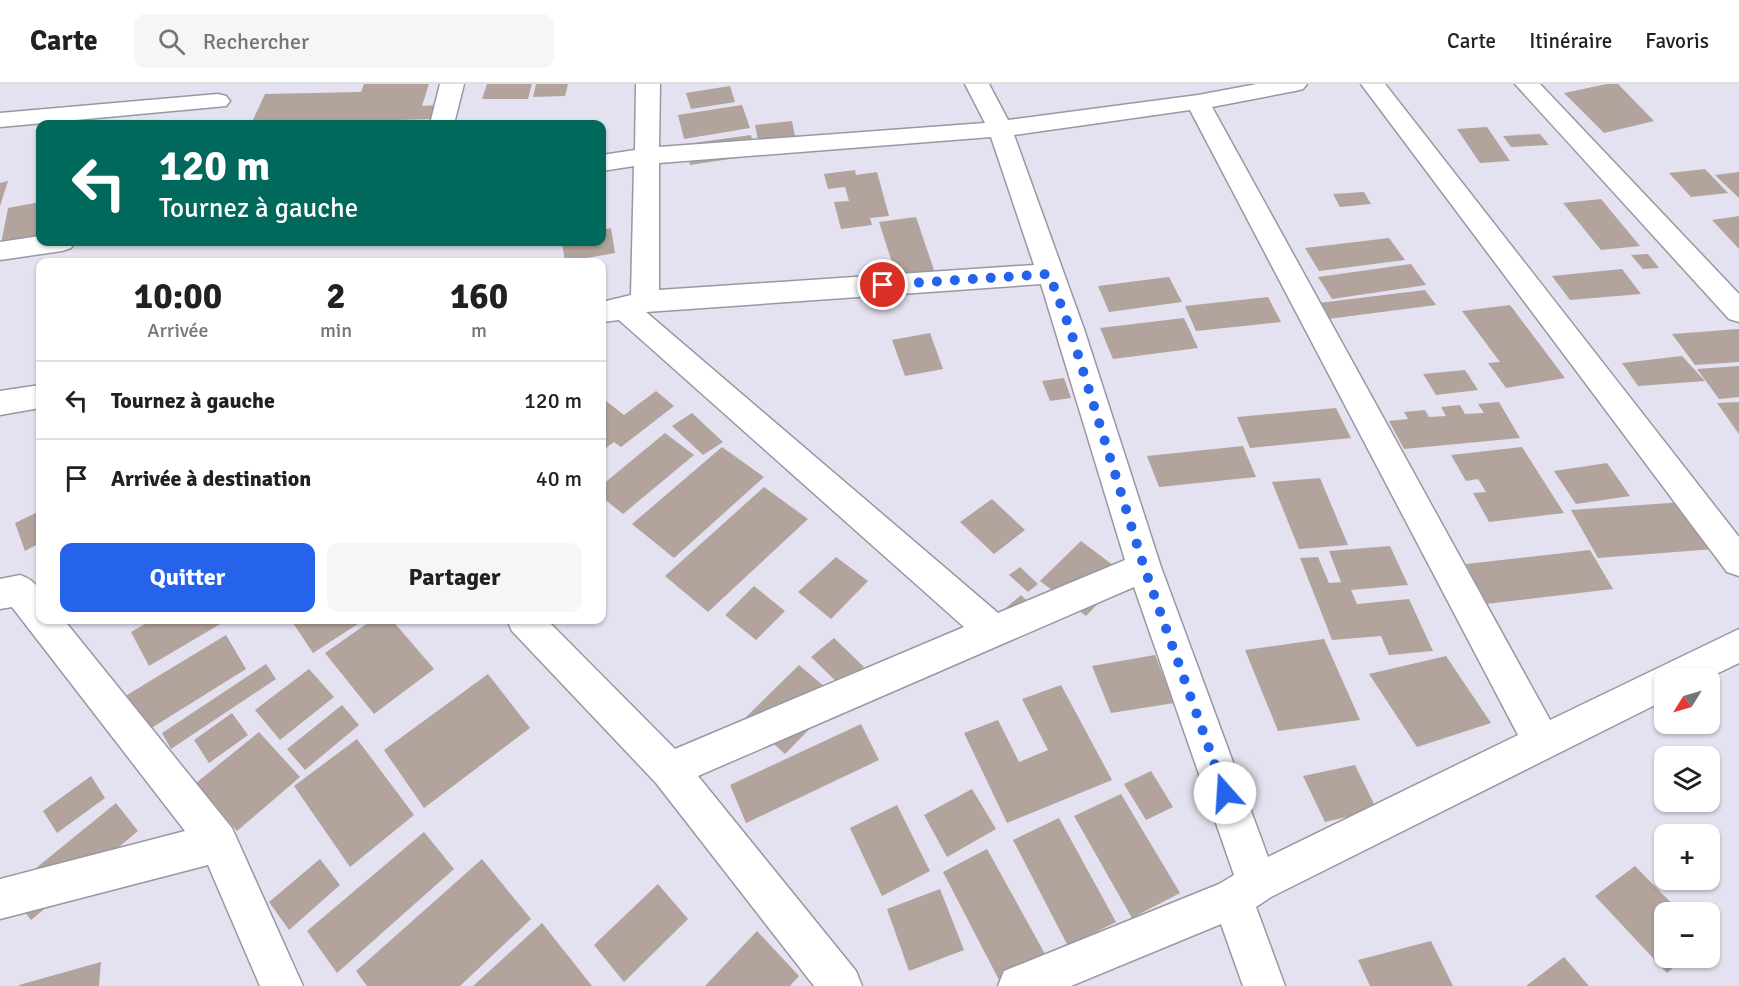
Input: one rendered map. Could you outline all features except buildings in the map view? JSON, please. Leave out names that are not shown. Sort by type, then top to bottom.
[{"type":"street","points":[[443,120],[452,84]]},
{"type":"street","points":[[624,307],[648,156],[648,84]]},
{"type":"street","points":[[977,84],[1000,129],[1070,329],[1245,891],[1264,986]]},
{"type":"street","points":[[606,162],[648,156],[1000,129],[1198,102],[1295,84]]},
{"type":"street","points":[[1373,84],[1739,562]]},
{"type":"street","points":[[1527,84],[1739,312]]},
{"type":"street","points":[[0,120],[223,92],[212,120]]},
{"type":"street","points":[[1198,102],[1542,742]]},
{"type":"street","points":[[0,251],[36,246]]},
{"type":"street","points":[[624,307],[1049,274]]},
{"type":"street","points":[[624,307],[993,632]]},
{"type":"street","points":[[0,403],[36,398]]},
{"type":"street","points":[[669,770],[1144,567]]},
{"type":"street","points":[[0,594],[20,590],[36,610]]},
{"type":"street","points":[[47,624],[218,842],[282,986]]},
{"type":"street","points":[[528,624],[669,770],[842,986]]},
{"type":"street","points":[[1692,668],[1739,645]]},
{"type":"street","points":[[1019,986],[1245,891],[1654,687]]},
{"type":"street","points":[[0,899],[218,842]]},
{"type":"route","points":[[883,285],[1049,274],[1070,329],[1144,567],[1225,793]]}]
